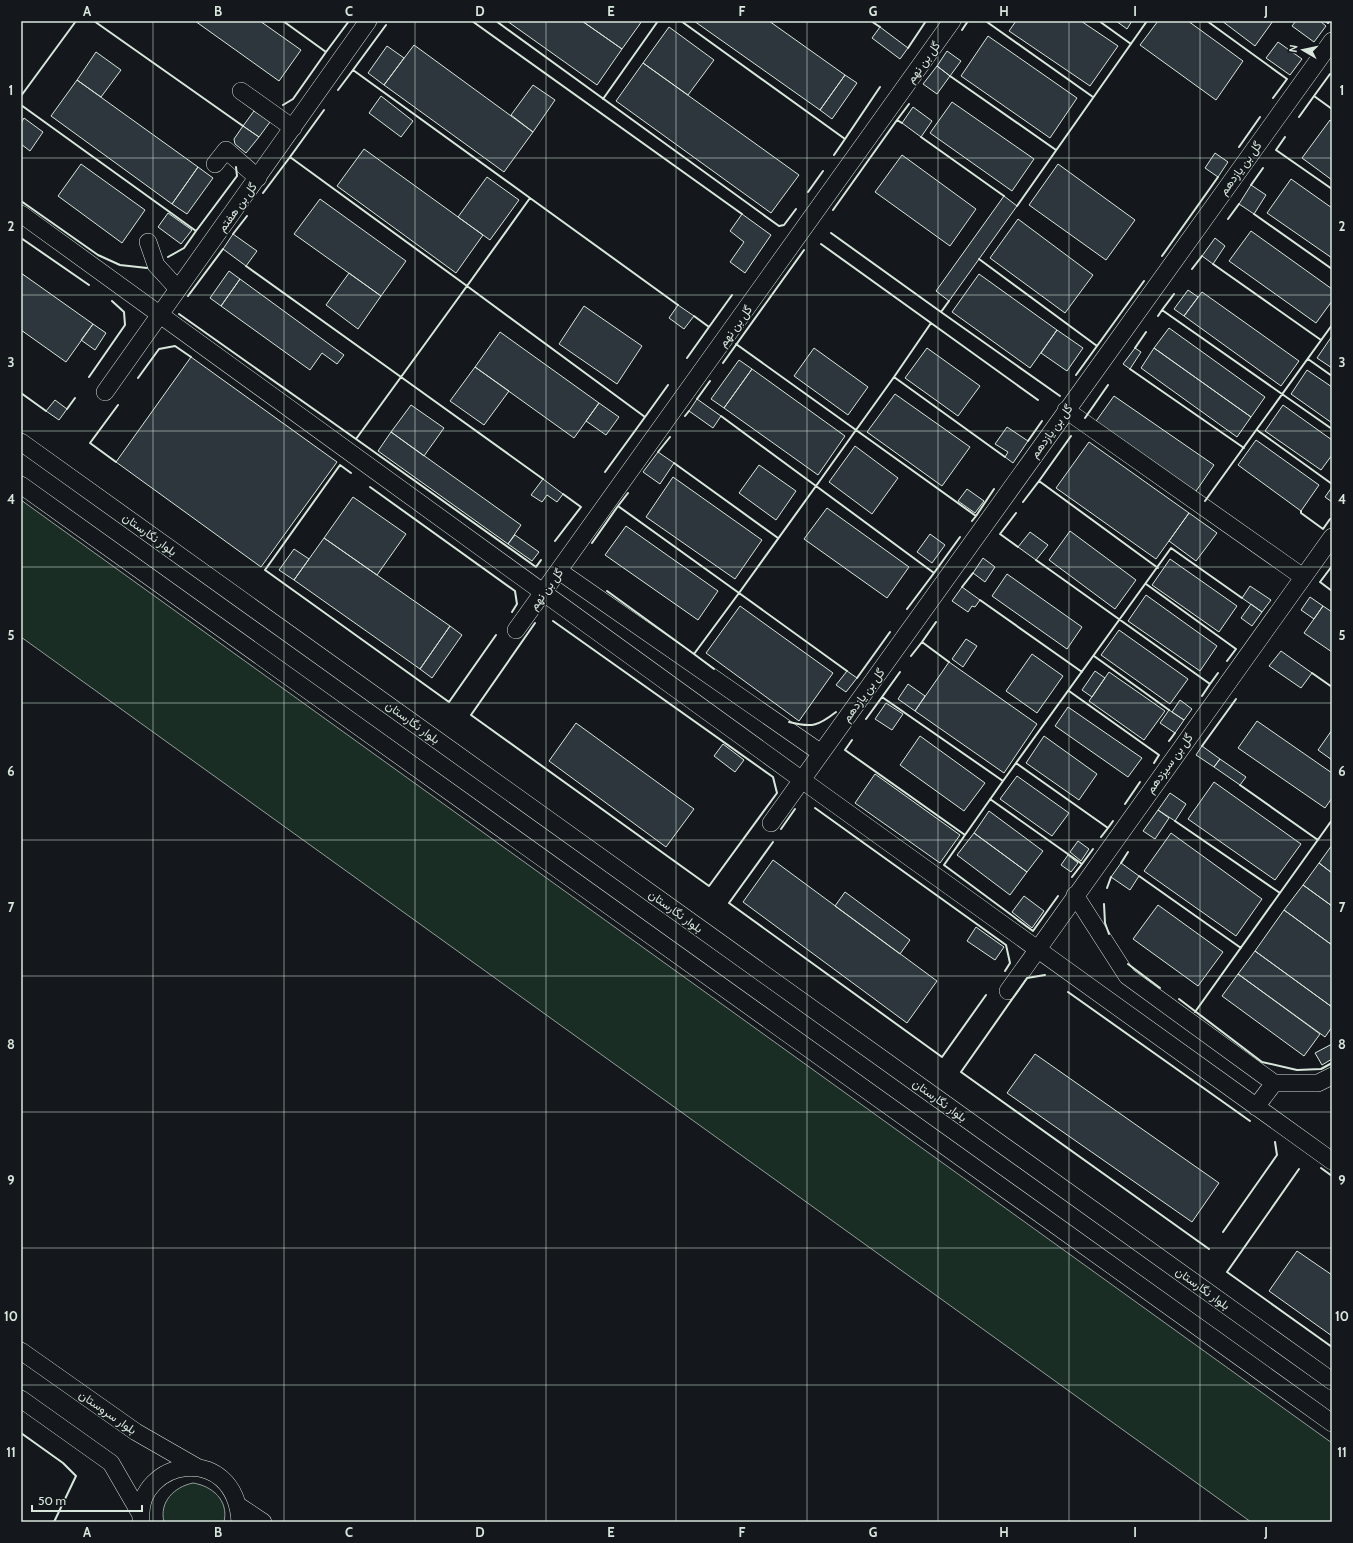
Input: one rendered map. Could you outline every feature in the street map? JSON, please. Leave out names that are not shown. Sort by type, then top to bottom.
[{"type":"street","name":"گل بن هفتم","points":[[105,392],[368,21]]},
{"type":"street","name":"گل بن نهم","points":[[516,630],[559,572],[952,21]]},
{"type":"street","name":"گل بن یازدهم","points":[[771,823],[1332,41]]},
{"type":"street","points":[[241,91],[293,128]]},
{"type":"street","points":[[215,164],[226,150],[258,178]]},
{"type":"street","points":[[21,214],[543,593],[1332,1161]]},
{"type":"street","points":[[148,242],[156,265],[178,289]]},
{"type":"street","points":[[1066,410],[1303,577]]},
{"type":"street","name":"بلوار نگارستان","points":[[21,442],[1332,1381]]},
{"type":"street","points":[[21,485],[1332,1423]]},
{"type":"street","name":"گل بن سیزدهم","points":[[1008,991],[1075,895],[1332,537]]},
{"type":"street","points":[[559,572],[821,753]]},
{"type":"street","points":[[1075,895],[1127,976],[1274,1083],[1318,1083],[1332,1076]]},
{"type":"street","points":[[1256,1107],[1274,1083]]},
{"type":"street","name":"بلوار سروستان","points":[[21,1351],[136,1432],[197,1467],[212,1472],[224,1480],[234,1492],[240,1514]]},
{"type":"street","points":[[21,1399],[111,1463],[141,1519]]},
{"type":"street","points":[[141,1519],[144,1499],[152,1484],[165,1474],[181,1468],[197,1467]]},
{"type":"street","points":[[240,1514],[262,1522]]},
{"type":"green space","points":[[21,500],[1332,1443],[1332,1522],[1251,1522],[21,637]]},
{"type":"green space","points":[[193,1483],[207,1487],[218,1495],[224,1507],[224,1522],[164,1522],[164,1508],[170,1496],[180,1488]]},
{"type":"building","points":[[195,21],[260,21],[301,50],[279,81]]},
{"type":"building","points":[[507,21],[582,21],[622,49],[597,85]]},
{"type":"building","points":[[582,21],[642,21],[622,49]]},
{"type":"building","points":[[694,21],[769,21],[845,75],[820,110]]},
{"type":"building","points":[[1016,21],[1081,21],[1118,46],[1090,86],[1009,31]]},
{"type":"building","points":[[1116,21],[1132,21],[1127,29]]},
{"type":"building","points":[[1158,21],[1188,21],[1243,61],[1216,100],[1140,45]]},
{"type":"building","points":[[1222,21],[1273,21],[1255,46]]},
{"type":"building","points":[[1296,21],[1320,21],[1326,26],[1314,42],[1292,26]]},
{"type":"building","points":[[669,27],[714,60],[688,95],[643,63]]},
{"type":"building","points":[[880,27],[908,48],[900,59],[872,38]]},
{"type":"building","points":[[988,36],[1077,98],[1050,138],[961,76]]},
{"type":"building","points":[[1278,42],[1302,59],[1290,75],[1266,58]]},
{"type":"building","points":[[414,45],[533,132],[504,172],[384,85]]},
{"type":"building","points":[[387,46],[404,58],[384,85],[368,73]]},
{"type":"building","points":[[947,51],[961,61],[950,76],[937,66]]},
{"type":"building","points":[[96,52],[121,70],[101,97],[77,80]]},
{"type":"building","points":[[643,63],[799,175],[771,213],[616,101]]},
{"type":"building","points":[[937,66],[950,76],[937,94],[923,84]]},
{"type":"building","points":[[845,75],[857,83],[832,119],[820,110]]},
{"type":"building","points":[[77,80],[198,167],[172,204],[51,116]]},
{"type":"building","points":[[533,85],[555,100],[533,132],[511,115]]},
{"type":"building","points":[[381,96],[413,121],[401,137],[369,113]]},
{"type":"building","points":[[952,102],[1034,159],[1012,191],[930,133]]},
{"type":"building","points":[[913,107],[932,121],[921,137],[902,123]]},
{"type":"building","points":[[254,111],[270,122],[259,137],[243,126]]},
{"type":"building","points":[[24,118],[43,132],[30,151],[21,144],[21,123]]},
{"type":"building","points":[[1330,120],[1332,122],[1332,180],[1302,158]]},
{"type":"building","points":[[243,126],[259,137],[246,153],[235,144],[234,139]]},
{"type":"building","points":[[364,149],[483,235],[456,273],[337,186]]},
{"type":"building","points":[[1215,153],[1228,162],[1218,177],[1205,168]]},
{"type":"building","points":[[902,155],[976,209],[950,246],[875,192]]},
{"type":"building","points":[[81,164],[145,210],[122,243],[58,196]]},
{"type":"building","points":[[1058,164],[1135,220],[1106,260],[1029,205]]},
{"type":"building","points":[[198,167],[213,178],[187,214],[172,204]]},
{"type":"building","points":[[487,177],[519,200],[490,240],[458,217]]},
{"type":"building","points":[[1291,179],[1332,208],[1332,258],[1267,213]]},
{"type":"building","points":[[1251,185],[1266,195],[1254,214],[1239,204]]},
{"type":"building","points":[[1004,196],[1017,206],[949,301],[936,291]]},
{"type":"building","points":[[320,199],[406,261],[381,296],[294,234]]},
{"type":"building","points":[[168,213],[192,230],[181,244],[158,227]]},
{"type":"building","points":[[742,214],[771,235],[745,273],[730,262],[744,242],[730,231]]},
{"type":"building","points":[[1018,219],[1093,275],[1065,313],[990,258]]},
{"type":"building","points":[[1251,231],[1332,289],[1332,301],[1316,323],[1229,261]]},
{"type":"building","points":[[233,234],[257,251],[246,266],[223,249]]},
{"type":"building","points":[[1215,238],[1225,246],[1213,264],[1202,256]]},
{"type":"building","points":[[229,271],[240,279],[221,306],[210,298]]},
{"type":"building","points":[[21,273],[93,324],[66,362],[21,330]]},
{"type":"building","points":[[349,273],[381,296],[358,329],[326,305]]},
{"type":"building","points":[[979,274],[1057,330],[1030,368],[952,312]]},
{"type":"building","points":[[240,279],[344,355],[337,364],[322,353],[310,370],[221,306]]},
{"type":"building","points":[[1188,290],[1198,297],[1184,316],[1174,309]]},
{"type":"building","points":[[1202,292],[1299,361],[1281,386],[1184,316]]},
{"type":"building","points":[[678,305],[694,316],[684,329],[669,318]]},
{"type":"building","points":[[584,306],[642,346],[617,384],[559,344]]},
{"type":"building","points":[[93,324],[106,333],[95,350],[81,340]]},
{"type":"building","points":[[1169,328],[1265,397],[1251,417],[1154,348]]},
{"type":"building","points":[[1057,330],[1083,348],[1067,371],[1041,353]]},
{"type":"building","points":[[500,332],[599,403],[574,438],[475,367]]},
{"type":"building","points":[[1332,336],[1332,368],[1317,358]]},
{"type":"building","points":[[814,348],[868,387],[848,415],[794,376]]},
{"type":"building","points":[[927,348],[980,386],[958,416],[905,378]]},
{"type":"building","points":[[1135,348],[1141,352],[1130,369],[1123,364]]},
{"type":"building","points":[[1154,348],[1251,417],[1237,437],[1141,368]]},
{"type":"building","points":[[191,357],[337,462],[261,567],[116,462]]},
{"type":"building","points":[[739,360],[752,369],[724,408],[711,399]]},
{"type":"building","points":[[475,367],[509,391],[484,425],[450,401]]},
{"type":"building","points":[[752,369],[845,436],[818,475],[724,408]]},
{"type":"building","points":[[1307,370],[1332,387],[1332,423],[1291,394]]},
{"type":"building","points":[[895,394],[970,447],[942,486],[867,432]]},
{"type":"building","points":[[1114,396],[1214,465],[1194,494],[1094,424]]},
{"type":"building","points":[[697,399],[721,416],[713,428],[689,411]]},
{"type":"building","points":[[55,400],[67,409],[59,420],[46,411]]},
{"type":"building","points":[[599,403],[619,417],[606,435],[586,421]]},
{"type":"building","points":[[411,405],[444,428],[424,456],[391,432]]},
{"type":"building","points":[[1283,405],[1332,440],[1332,455],[1321,470],[1265,431]]},
{"type":"building","points":[[1007,427],[1028,441],[1013,463],[1005,457],[1008,452],[995,444]]},
{"type":"building","points":[[391,432],[521,525],[508,544],[378,451]]},
{"type":"building","points":[[1256,440],[1319,485],[1301,511],[1238,465]]},
{"type":"building","points":[[1089,442],[1189,513],[1156,559],[1056,488]]},
{"type":"building","points":[[855,446],[898,478],[872,514],[829,482]]},
{"type":"building","points":[[658,452],[674,463],[660,484],[643,472]]},
{"type":"building","points":[[759,465],[796,491],[776,520],[739,493]]},
{"type":"building","points":[[673,477],[762,540],[735,579],[646,517]]},
{"type":"building","points":[[543,479],[563,494],[557,502],[547,495],[542,502],[531,495]]},
{"type":"building","points":[[1332,487],[1332,502],[1325,497]]},
{"type":"building","points":[[967,489],[984,501],[975,513],[958,501]]},
{"type":"building","points":[[353,497],[406,534],[377,575],[324,538]]},
{"type":"building","points":[[827,508],[909,567],[887,598],[804,539]]},
{"type":"building","points":[[1189,513],[1217,533],[1196,561],[1169,541]]},
{"type":"building","points":[[626,526],[718,591],[698,620],[605,555]]},
{"type":"building","points":[[1070,531],[1136,580],[1115,609],[1049,560]]},
{"type":"building","points":[[1030,532],[1048,545],[1036,560],[1018,547]]},
{"type":"building","points":[[930,534],[945,545],[932,563],[917,552]]},
{"type":"building","points":[[515,535],[539,552],[532,561],[508,544]]},
{"type":"building","points":[[324,538],[450,626],[420,669],[294,580]]},
{"type":"building","points":[[294,549],[309,559],[294,580],[279,570]]},
{"type":"building","points":[[983,558],[995,567],[985,582],[973,573]]},
{"type":"building","points":[[1170,559],[1237,606],[1219,632],[1152,585]]},
{"type":"building","points":[[1007,574],[1082,627],[1067,649],[992,596]]},
{"type":"building","points":[[1250,586],[1271,600],[1262,612],[1242,598]]},
{"type":"building","points":[[962,587],[980,600],[975,607],[972,606],[968,612],[952,601]]},
{"type":"building","points":[[1146,595],[1217,646],[1200,671],[1128,621]]},
{"type":"building","points":[[1310,597],[1323,606],[1314,619],[1301,610]]},
{"type":"building","points":[[1251,604],[1262,612],[1252,626],[1241,618]]},
{"type":"building","points":[[740,606],[833,673],[799,721],[706,653]]},
{"type":"building","points":[[1323,606],[1332,612],[1332,652],[1304,633]]},
{"type":"building","points":[[450,626],[462,635],[432,678],[420,669]]},
{"type":"building","points":[[1119,630],[1188,679],[1170,704],[1101,655]]},
{"type":"building","points":[[966,639],[977,646],[963,667],[952,659]]},
{"type":"building","points":[[1281,651],[1312,673],[1301,688],[1269,666]]},
{"type":"building","points":[[1032,654],[1063,676],[1037,713],[1006,691]]},
{"type":"building","points":[[949,662],[1037,724],[1004,773],[915,711]]},
{"type":"building","points":[[847,671],[857,678],[846,692],[836,685]]},
{"type":"building","points":[[1095,671],[1105,678],[1092,697],[1082,690]]},
{"type":"building","points":[[1109,672],[1165,711],[1144,740],[1089,701]]},
{"type":"building","points":[[908,684],[925,696],[915,711],[898,699]]},
{"type":"building","points":[[1180,700],[1192,709],[1184,720],[1172,712]]},
{"type":"building","points":[[886,703],[903,714],[892,730],[875,719]]},
{"type":"building","points":[[1068,707],[1142,758],[1128,777],[1055,726]]},
{"type":"building","points":[[1169,710],[1184,720],[1175,733],[1160,723]]},
{"type":"building","points":[[1257,721],[1332,773],[1332,798],[1325,808],[1238,748]]},
{"type":"building","points":[[576,723],[694,809],[666,847],[549,761]]},
{"type":"building","points":[[1332,730],[1332,760],[1318,750]]},
{"type":"building","points":[[920,736],[985,783],[964,811],[900,765]]},
{"type":"building","points":[[1044,736],[1097,774],[1079,800],[1026,763]]},
{"type":"building","points":[[723,744],[744,760],[735,772],[714,756]]},
{"type":"building","points":[[1202,746],[1220,759],[1214,767],[1196,755]]},
{"type":"building","points":[[1220,759],[1246,777],[1240,785],[1214,767]]},
{"type":"building","points":[[875,774],[960,835],[940,863],[855,803]]},
{"type":"building","points":[[1017,776],[1069,813],[1052,836],[1000,799]]},
{"type":"building","points":[[1214,782],[1301,844],[1275,880],[1188,819]]},
{"type":"building","points":[[1170,793],[1186,804],[1175,821],[1158,810]]},
{"type":"building","points":[[1158,810],[1169,818],[1155,839],[1143,831]]},
{"type":"building","points":[[989,811],[1043,851],[1027,872],[974,833]]},
{"type":"building","points":[[974,833],[1027,872],[1010,895],[957,855]]},
{"type":"building","points":[[1171,833],[1262,899],[1236,936],[1144,871]]},
{"type":"building","points":[[1078,841],[1089,849],[1081,861],[1070,852]]},
{"type":"building","points":[[1332,845],[1332,873],[1319,863]]},
{"type":"building","points":[[1068,855],[1078,863],[1071,872],[1061,865]]},
{"type":"building","points":[[773,860],[937,981],[907,1023],[743,902]]},
{"type":"building","points":[[1121,863],[1139,876],[1130,890],[1111,877]]},
{"type":"building","points":[[1319,863],[1332,873],[1332,906],[1303,885]]},
{"type":"building","points":[[1303,885],[1332,906],[1332,945],[1284,910]]},
{"type":"building","points":[[845,892],[910,940],[900,954],[835,906]]},
{"type":"building","points":[[1024,896],[1044,911],[1032,928],[1012,912]]},
{"type":"building","points":[[1158,905],[1223,952],[1198,986],[1133,939]]},
{"type":"building","points":[[1284,910],[1332,945],[1332,1007],[1255,951]]},
{"type":"building","points":[[976,927],[1004,947],[995,960],[967,941]]},
{"type":"building","points":[[1255,951],[1332,1007],[1332,1027],[1325,1037],[1238,974]]},
{"type":"building","points":[[1238,974],[1320,1034],[1304,1056],[1222,996]]},
{"type":"building","points":[[1332,1044],[1332,1059],[1322,1065],[1315,1053]]},
{"type":"building","points":[[1035,1054],[1219,1183],[1192,1222],[1007,1093]]},
{"type":"building","points":[[1297,1251],[1332,1275],[1332,1336],[1269,1291]]},
{"type":"wall","points":[[21,96],[76,21]]},
{"type":"wall","points":[[94,21],[243,126]]},
{"type":"wall","points":[[283,21],[326,52],[293,99],[283,105]]},
{"type":"wall","points":[[326,52],[349,21]]},
{"type":"wall","points":[[472,21],[742,214]]},
{"type":"wall","points":[[496,21],[779,226],[784,225],[796,209]]},
{"type":"wall","points":[[603,99],[658,21]]},
{"type":"wall","points":[[681,21],[845,139],[880,87]]},
{"type":"wall","points":[[871,21],[880,27]]},
{"type":"wall","points":[[908,48],[926,21]]},
{"type":"wall","points":[[962,30],[968,21]]},
{"type":"wall","points":[[1099,21],[1131,44]]},
{"type":"wall","points":[[1017,206],[1147,21]]},
{"type":"wall","points":[[1207,21],[1287,79],[1273,98]]},
{"type":"wall","points":[[1325,21],[1328,23],[1330,21]]},
{"type":"wall","points":[[987,22],[1093,97]]},
{"type":"wall","points":[[353,70],[386,25]]},
{"type":"wall","points":[[338,90],[353,70],[530,198],[467,286],[645,417],[605,472]]},
{"type":"wall","points":[[1330,74],[1314,96],[1332,109]]},
{"type":"wall","points":[[950,76],[1056,150]]},
{"type":"wall","points":[[1299,117],[1314,96]]},
{"type":"wall","points":[[897,120],[909,104]]},
{"type":"wall","points":[[21,105],[196,231],[184,248],[168,257]]},
{"type":"wall","points":[[290,157],[324,110]]},
{"type":"wall","points":[[1239,147],[1260,117]]},
{"type":"wall","points":[[833,210],[897,120],[902,123]]},
{"type":"wall","points":[[921,137],[1004,196]]},
{"type":"wall","points":[[1285,137],[1276,150],[1332,189]]},
{"type":"wall","points":[[834,155],[845,139]]},
{"type":"wall","points":[[263,193],[290,157],[467,286],[401,377],[543,479]]},
{"type":"wall","points":[[196,231],[237,176],[236,167]]},
{"type":"wall","points":[[1251,185],[1263,168]]},
{"type":"wall","points":[[808,192],[823,171]]},
{"type":"wall","points":[[1162,256],[1218,177]]},
{"type":"wall","points":[[530,198],[678,305]]},
{"type":"wall","points":[[21,201],[98,255],[120,265],[147,268]]},
{"type":"wall","points":[[1228,219],[1239,204]]},
{"type":"wall","points":[[1254,214],[1332,269]]},
{"type":"wall","points":[[233,234],[247,216]]},
{"type":"wall","points":[[831,233],[941,312]]},
{"type":"wall","points":[[21,238],[89,285]]},
{"type":"wall","points":[[821,244],[931,323]]},
{"type":"wall","points":[[188,296],[223,249]]},
{"type":"wall","points":[[723,363],[804,250]]},
{"type":"wall","points":[[1192,269],[1202,256]]},
{"type":"wall","points":[[979,259],[1097,346],[1076,375]]},
{"type":"wall","points":[[1213,264],[1321,340]]},
{"type":"wall","points":[[179,314],[356,439],[401,377],[246,266]]},
{"type":"wall","points":[[1097,346],[1144,281]]},
{"type":"wall","points":[[1174,294],[1162,310],[1332,429]]},
{"type":"wall","points":[[694,316],[709,327],[732,295]]},
{"type":"wall","points":[[89,377],[125,325],[124,312],[112,301]]},
{"type":"wall","points":[[949,301],[941,312],[1060,396]]},
{"type":"wall","points":[[1158,316],[1162,310]]},
{"type":"wall","points":[[894,377],[931,323],[1038,400]]},
{"type":"wall","points":[[1205,501],[1332,325]]},
{"type":"wall","points":[[687,358],[709,327]]},
{"type":"wall","points":[[1135,348],[1146,332]]},
{"type":"wall","points":[[736,344],[856,430],[894,377],[1005,457]]},
{"type":"wall","points":[[138,378],[159,349],[175,346],[191,357]]},
{"type":"wall","points":[[1308,359],[1332,376]]},
{"type":"wall","points":[[1130,369],[1244,448]]},
{"type":"wall","points":[[697,399],[710,381]]},
{"type":"wall","points":[[645,417],[668,385]]},
{"type":"wall","points":[[1085,418],[1108,385]]},
{"type":"wall","points":[[21,393],[46,411]]},
{"type":"wall","points":[[67,409],[75,398]]},
{"type":"wall","points":[[116,462],[90,443],[118,405]]},
{"type":"wall","points":[[685,416],[689,411]]},
{"type":"wall","points":[[721,416],[816,486],[856,430],[976,516],[972,521]]},
{"type":"wall","points":[[1028,441],[1042,421]]},
{"type":"wall","points":[[1257,430],[1332,484]]},
{"type":"wall","points":[[1071,436],[1039,481],[1158,568]]},
{"type":"wall","points":[[658,452],[670,437]]},
{"type":"wall","points":[[356,439],[536,567],[541,560]]},
{"type":"wall","points":[[674,463],[778,538]]},
{"type":"wall","points":[[351,473],[340,465],[265,570],[449,702],[496,635]]},
{"type":"wall","points":[[1023,502],[1039,481]]},
{"type":"wall","points":[[592,543],[618,506],[739,593],[816,486],[934,573],[907,609]]},
{"type":"wall","points":[[370,487],[515,591],[517,604],[512,612]]},
{"type":"wall","points":[[976,516],[994,489]]},
{"type":"wall","points":[[618,506],[628,493]]},
{"type":"wall","points":[[555,541],[581,507],[563,494]]},
{"type":"wall","points":[[1301,511],[1301,513],[1323,529],[1330,519]]},
{"type":"wall","points":[[1016,513],[1000,534],[1018,547]]},
{"type":"wall","points":[[934,573],[960,537]]},
{"type":"wall","points":[[1003,781],[1171,548],[1242,598]]},
{"type":"wall","points":[[1036,560],[1210,684],[1202,696]]},
{"type":"wall","points":[[1332,566],[1320,582],[1332,591]]},
{"type":"wall","points":[[962,587],[973,573]]},
{"type":"wall","points":[[1146,584],[1236,649],[1227,661]]},
{"type":"wall","points":[[607,591],[694,654]]},
{"type":"wall","points":[[714,669],[694,654],[739,593],[847,671]]},
{"type":"wall","points":[[980,600],[1082,672]]},
{"type":"wall","points":[[535,623],[471,715],[709,886],[777,793],[773,777],[553,621]]},
{"type":"wall","points":[[922,642],[936,622]]},
{"type":"wall","points":[[857,678],[890,632]]},
{"type":"wall","points":[[911,656],[922,642],[949,662]]},
{"type":"wall","points":[[1094,656],[1169,710]]},
{"type":"wall","points":[[882,697],[900,672]]},
{"type":"wall","points":[[1210,684],[1218,673]]},
{"type":"wall","points":[[1312,673],[1332,687]]},
{"type":"wall","points":[[1069,691],[1159,755],[1154,763]]},
{"type":"wall","points":[[852,740],[845,750],[965,835],[1003,781],[882,697],[866,719]]},
{"type":"wall","points":[[1202,746],[1236,699]]},
{"type":"wall","points":[[789,722],[804,725],[819,723],[836,712]]},
{"type":"wall","points":[[1169,741],[1175,733]]},
{"type":"wall","points":[[1016,763],[1108,828],[1101,837]]},
{"type":"wall","points":[[1125,804],[1140,782]]},
{"type":"wall","points":[[1240,785],[1318,840]]},
{"type":"wall","points":[[990,799],[1082,864],[1093,849]]},
{"type":"wall","points":[[815,808],[1006,945],[1010,963],[1005,971]]},
{"type":"wall","points":[[781,829],[795,809]]},
{"type":"wall","points":[[1195,1012],[1332,820]]},
{"type":"wall","points":[[1108,828],[1113,821]]},
{"type":"wall","points":[[1175,821],[1280,893]]},
{"type":"wall","points":[[965,835],[944,865],[1033,931],[1058,896]]},
{"type":"wall","points":[[773,842],[729,903],[942,1057],[986,995]]},
{"type":"wall","points":[[1121,863],[1128,852]]},
{"type":"wall","points":[[1072,877],[1082,864]]},
{"type":"wall","points":[[1139,876],[1241,948]]},
{"type":"wall","points":[[1107,888],[1111,877]]},
{"type":"wall","points":[[1104,904],[1105,923],[1109,934]]},
{"type":"wall","points":[[1128,964],[1160,988]]},
{"type":"wall","points":[[1045,975],[1027,978],[961,1072],[1209,1249]]},
{"type":"wall","points":[[1068,992],[1250,1121]]},
{"type":"wall","points":[[1179,999],[1262,1062],[1297,1070],[1321,1069],[1332,1063]]},
{"type":"wall","points":[[1223,1232],[1277,1155],[1275,1142]]},
{"type":"wall","points":[[1321,1168],[1332,1176]]},
{"type":"wall","points":[[1299,1169],[1227,1272],[1332,1347]]},
{"type":"wall","points":[[21,1433],[63,1463],[76,1476],[54,1522]]}]
